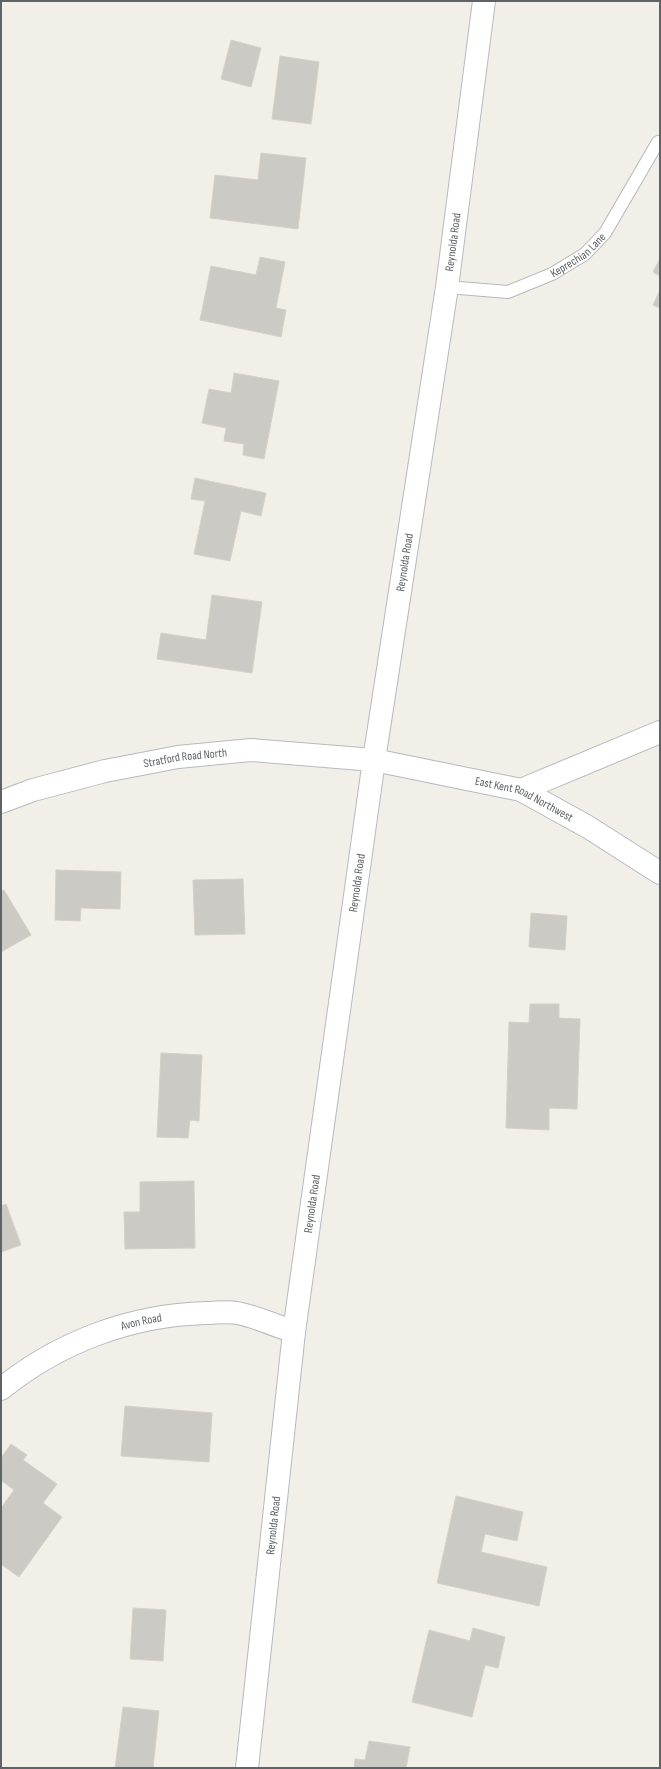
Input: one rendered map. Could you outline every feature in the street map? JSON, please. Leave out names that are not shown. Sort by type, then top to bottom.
[{"type":"main road","name":"Reynolda Road","points":[[247,1768],[294,1332],[374,760],[447,287],[484,1]]},
{"type":"main road","points":[[521,790],[660,732]]},
{"type":"main road","name":"Stratford Road North","points":[[1,802],[33,790],[105,771],[178,757],[251,750],[374,760]]},
{"type":"main road","name":"East Kent Road Northwest","points":[[374,760],[521,790],[588,827],[660,873]]},
{"type":"main road","name":"Avon Road","points":[[1,1389],[16,1377],[57,1351],[91,1336],[138,1322],[187,1314],[236,1312],[294,1332]]},
{"type":"lane","name":"Keprechian Lane","points":[[447,287],[508,292],[552,274],[585,254],[605,233],[658,142]]},
{"type":"building","points":[[231,40],[261,48],[251,87],[221,79]]},
{"type":"building","points":[[280,56],[319,62],[311,124],[272,119]]},
{"type":"building","points":[[261,153],[306,158],[298,229],[210,218],[215,175],[258,180]]},
{"type":"building","points":[[260,257],[285,262],[276,308],[286,310],[281,337],[200,320],[211,266],[256,275]]},
{"type":"building","points":[[660,259],[660,276],[653,272]]},
{"type":"building","points":[[660,290],[660,308],[653,305]]},
{"type":"building","points":[[234,373],[279,381],[264,459],[243,455],[244,444],[224,441],[226,428],[202,423],[209,389],[231,393]]},
{"type":"building","points":[[195,478],[266,493],[261,516],[241,511],[230,561],[194,554],[205,501],[191,499]]},
{"type":"building","points":[[212,595],[262,602],[252,673],[157,659],[161,633],[206,640]]},
{"type":"building","points":[[56,870],[121,872],[120,909],[81,908],[80,921],[55,920]]},
{"type":"building","points":[[243,879],[245,934],[195,935],[193,880]]},
{"type":"building","points":[[4,890],[31,935],[1,952],[1,891]]},
{"type":"building","points":[[531,913],[567,916],[565,950],[529,947]]},
{"type":"building","points":[[530,1004],[559,1004],[559,1018],[580,1019],[577,1109],[549,1108],[549,1130],[506,1128],[509,1022],[529,1023]]},
{"type":"building","points":[[161,1053],[202,1055],[199,1121],[190,1120],[188,1138],[157,1137]]},
{"type":"building","points":[[194,1181],[195,1248],[125,1249],[124,1212],[140,1212],[140,1182]]},
{"type":"building","points":[[6,1204],[21,1245],[1,1252],[1,1206]]},
{"type":"building","points":[[125,1406],[212,1413],[209,1462],[121,1456]]},
{"type":"building","points":[[11,1444],[27,1455],[23,1460],[57,1484],[43,1503],[62,1517],[19,1577],[1,1564],[1,1508],[14,1490],[1,1480],[1,1458]]},
{"type":"building","points":[[456,1496],[523,1512],[517,1541],[485,1534],[481,1552],[547,1567],[539,1606],[437,1583]]},
{"type":"building","points":[[133,1608],[166,1610],[163,1661],[130,1659]]},
{"type":"building","points":[[473,1628],[505,1637],[498,1668],[485,1665],[472,1717],[412,1702],[429,1630],[470,1641]]},
{"type":"building","points":[[123,1707],[159,1711],[153,1768],[115,1768]]},
{"type":"building","points":[[369,1741],[410,1747],[406,1768],[354,1768],[355,1759],[365,1760]]}]
